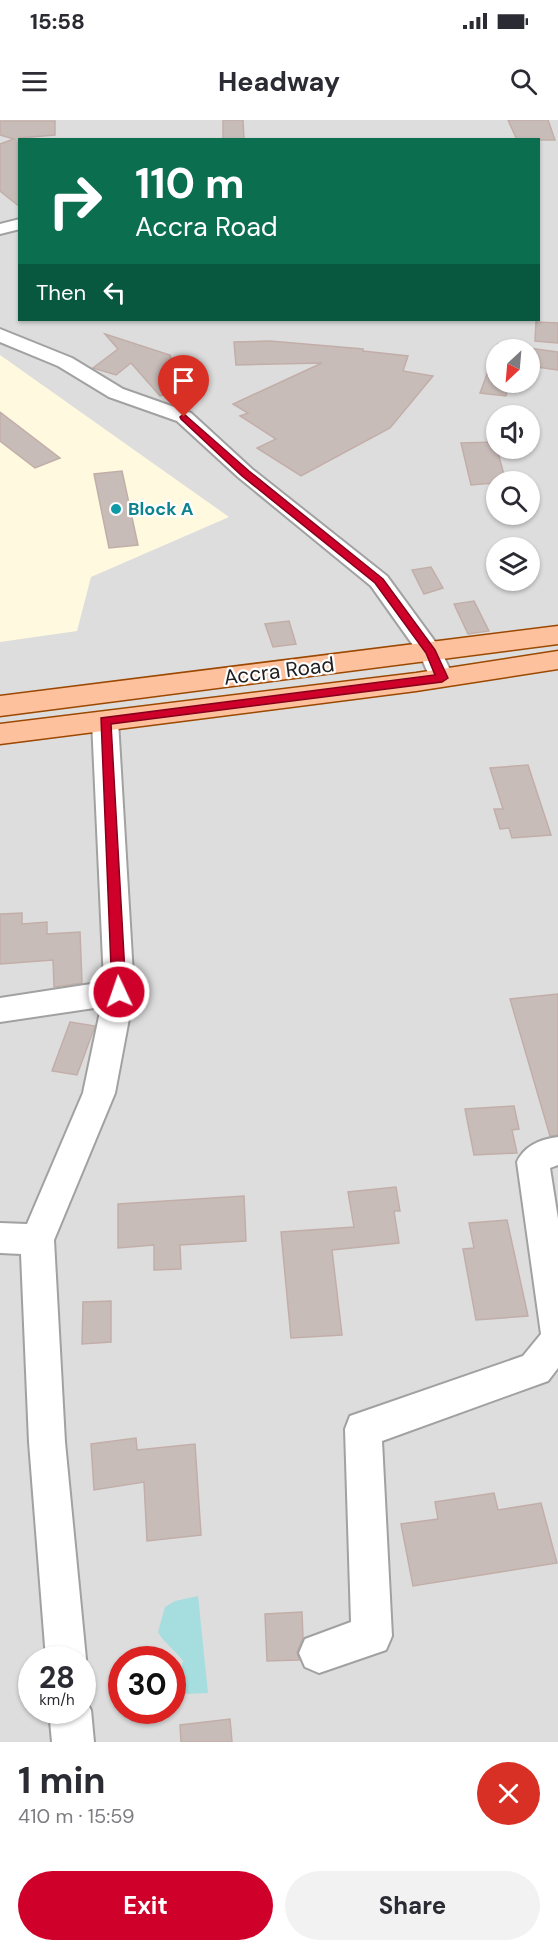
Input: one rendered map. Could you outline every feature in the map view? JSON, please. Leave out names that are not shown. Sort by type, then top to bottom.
[{"type":"main road","name":"Accra Road","points":[[0,706],[558,635]]},
{"type":"main road","name":"Accra Road","points":[[0,734],[442,678],[558,660]]},
{"type":"street","points":[[0,229],[18,224]]},
{"type":"street","points":[[0,335],[65,362],[116,393],[184,417],[245,473],[379,581],[431,652],[442,678]]},
{"type":"street","points":[[65,1646],[47,1442],[37,1240],[99,1093],[119,992],[105,721]]},
{"type":"street","points":[[0,1010],[119,992]]},
{"type":"street","points":[[558,1151],[549,1152],[533,1162],[558,1332]]},
{"type":"street","points":[[0,1238],[37,1240]]},
{"type":"street","points":[[320,1653],[372,1636],[363,1429],[535,1369],[558,1341]]},
{"type":"street","points":[[71,1724],[73,1742]]},
{"type":"shaded area","points":[[0,120],[558,120],[558,1742],[0,1742]]},
{"type":"shaded area","points":[[0,355],[229,517],[91,577],[77,631],[0,642]]},
{"type":"water","points":[[198,1596],[208,1693],[186,1693],[186,1646],[169,1646],[158,1632],[165,1607],[175,1601]]},
{"type":"building","points":[[223,120],[243,120],[244,138],[223,138]]},
{"type":"building","points":[[508,120],[548,120],[555,140],[540,140],[540,138],[516,138]]},
{"type":"building","points":[[0,121],[55,121],[55,135],[18,138],[18,205],[0,191],[0,144],[14,139],[0,135]]},
{"type":"building","points":[[536,322],[558,323],[558,343],[535,339]]},
{"type":"building","points":[[105,334],[170,355],[184,389],[160,396],[131,363],[116,375],[93,368],[118,349]]},
{"type":"building","points":[[270,341],[363,349],[363,351],[408,356],[403,371],[433,376],[390,428],[301,476],[257,448],[276,439],[240,416],[248,413],[233,404],[322,363],[236,365],[234,342]]},
{"type":"building","points":[[540,350],[558,352],[558,370],[540,367]]},
{"type":"building","points":[[486,377],[486,393],[507,393],[506,396],[480,393]]},
{"type":"building","points":[[0,412],[60,458],[35,468],[0,441]]},
{"type":"building","points":[[486,442],[486,459],[500,459],[503,471],[486,471],[486,484],[471,485],[461,443]]},
{"type":"building","name":"Block A","points":[[122,471],[138,545],[109,548],[94,474]]},
{"type":"building","points":[[431,567],[443,588],[424,594],[412,570]]},
{"type":"building","points":[[474,601],[489,631],[468,634],[454,604]]},
{"type":"building","points":[[289,621],[296,644],[273,647],[265,624]]},
{"type":"building","points":[[528,765],[551,835],[512,838],[509,828],[500,829],[494,809],[503,809],[490,768]]},
{"type":"building","points":[[22,913],[22,924],[47,922],[47,934],[80,932],[82,983],[54,987],[53,960],[0,964],[0,914]]},
{"type":"building","points":[[558,994],[558,1135],[550,1136],[510,999]]},
{"type":"building","points":[[70,1022],[95,1026],[77,1075],[52,1071]]},
{"type":"building","points":[[514,1106],[519,1129],[512,1130],[517,1153],[474,1155],[465,1109]]},
{"type":"building","points":[[396,1187],[400,1211],[394,1211],[399,1243],[332,1250],[342,1335],[291,1338],[281,1232],[354,1227],[348,1192]]},
{"type":"building","points":[[244,1196],[246,1241],[180,1245],[181,1269],[154,1270],[154,1245],[118,1248],[118,1204]]},
{"type":"building","points":[[507,1220],[528,1316],[476,1320],[463,1249],[474,1248],[469,1223]]},
{"type":"building","points":[[111,1301],[111,1342],[82,1344],[83,1302]]},
{"type":"building","points":[[136,1438],[137,1450],[195,1444],[201,1535],[147,1541],[144,1482],[94,1490],[91,1444]]},
{"type":"building","points":[[494,1493],[498,1510],[541,1503],[557,1563],[413,1586],[401,1524],[438,1519],[435,1502]]},
{"type":"building","points":[[302,1612],[303,1638],[297,1652],[299,1660],[267,1661],[265,1614]]},
{"type":"building","points":[[230,1719],[232,1742],[181,1742],[180,1725]]},
{"type":"place","name":"Block A","points":[[116,509]]},
{"type":"route","points":[[119,992],[105,721],[442,678],[431,652],[379,581],[299,514],[245,473],[184,417]]}]
